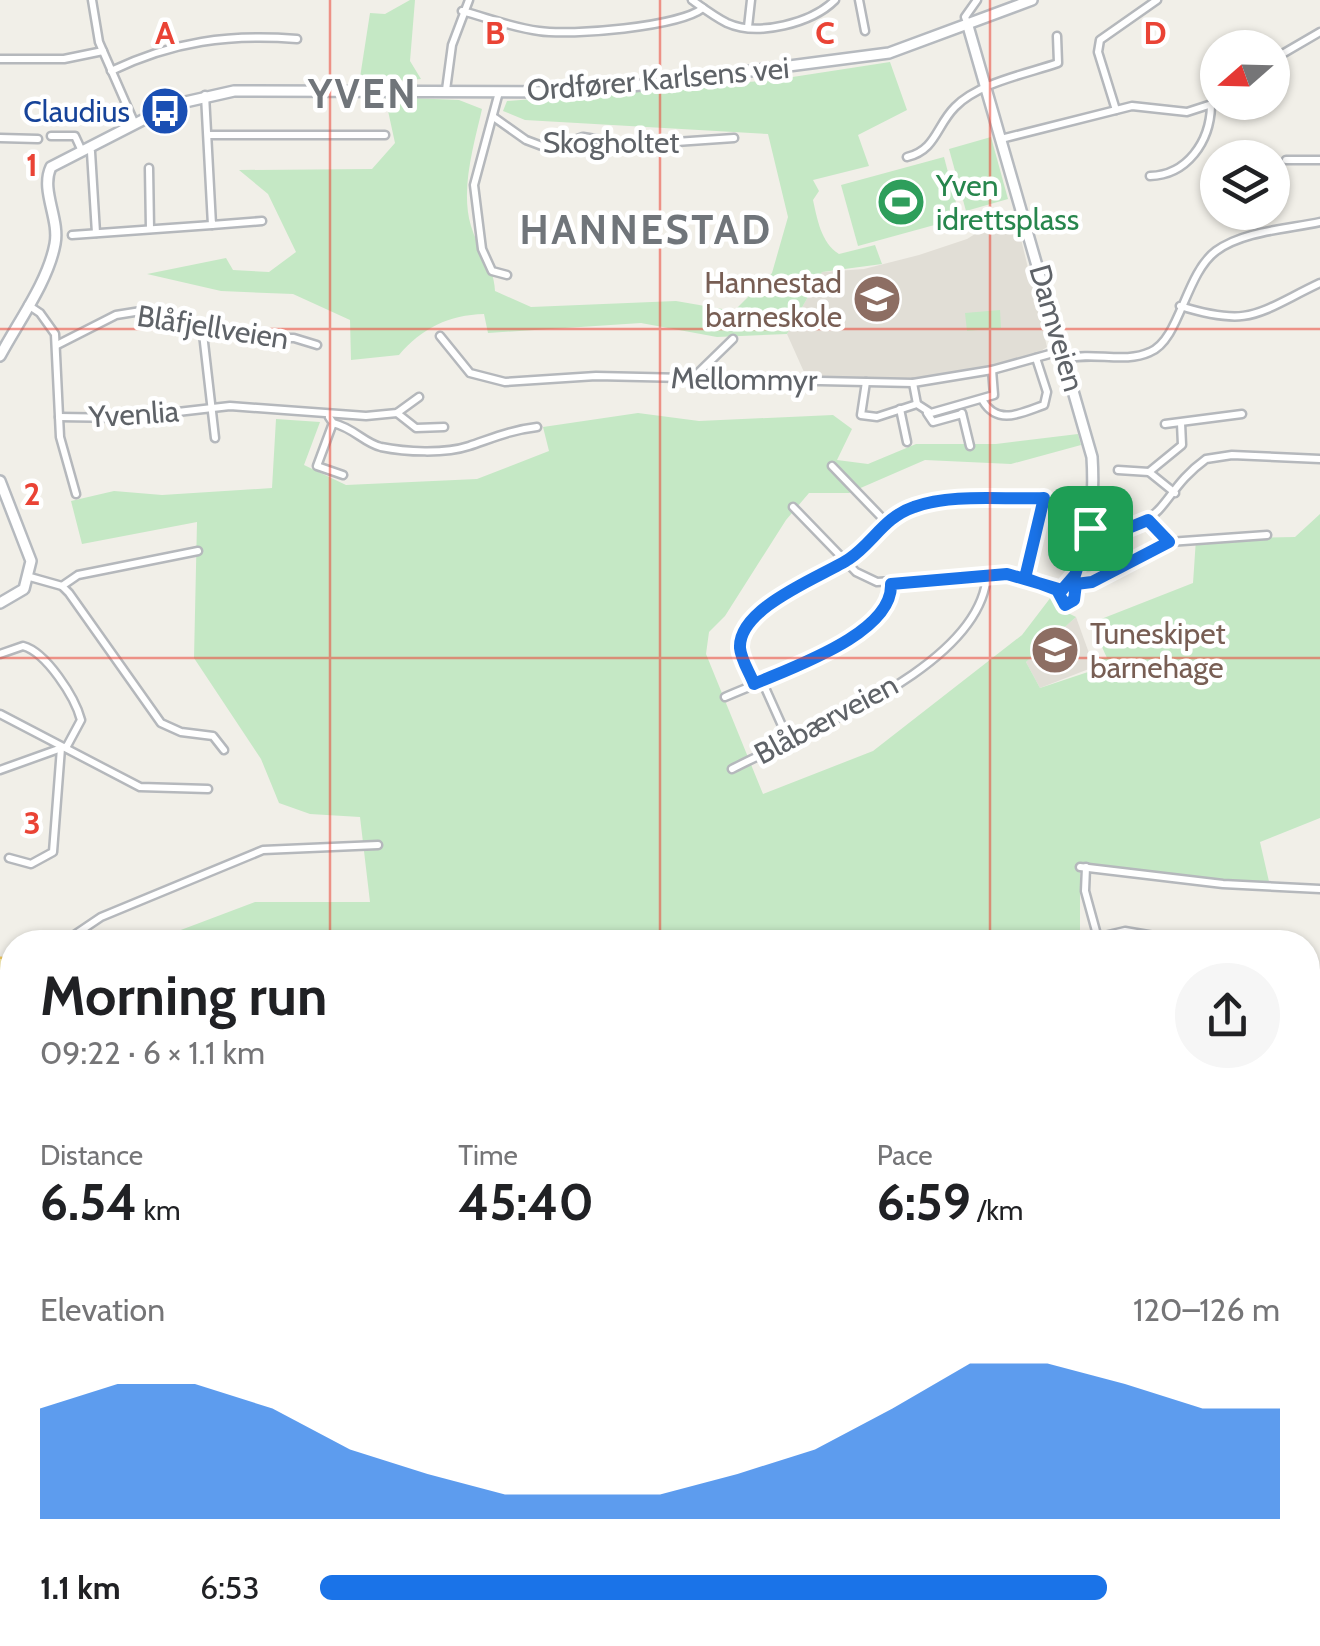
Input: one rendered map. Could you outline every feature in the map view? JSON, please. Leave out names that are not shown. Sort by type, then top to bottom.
[{"type":"street","points":[[92,0],[102,51],[134,122]]},
{"type":"street","points":[[446,90],[447,68],[462,11],[469,0]]},
{"type":"street","points":[[692,0],[728,24],[748,27],[810,19],[835,0]]},
{"type":"street","points":[[748,27],[752,0]]},
{"type":"street","points":[[859,0],[865,31]]},
{"type":"street","points":[[968,26],[966,18],[976,0]]},
{"type":"street","name":"Ordfører Karlsens vei","points":[[209,94],[593,90],[889,53],[1032,0]]},
{"type":"street","points":[[1116,110],[1098,52],[1100,40],[1157,0]]},
{"type":"street","points":[[462,11],[534,30],[570,33],[682,18],[703,8]]},
{"type":"street","name":"Damveien","points":[[968,26],[1092,457],[1090,528],[1075,580]]},
{"type":"street","points":[[1290,50],[1320,32]]},
{"type":"street","points":[[111,71],[150,52],[199,40],[242,35],[298,39]]},
{"type":"street","points":[[906,157],[929,147],[957,105],[986,89],[1058,62],[1057,36]]},
{"type":"street","points":[[0,58],[64,59],[102,51]]},
{"type":"street","points":[[499,92],[474,185],[484,256],[492,271],[507,275]]},
{"type":"street","points":[[0,356],[48,267],[55,244],[56,220],[47,176],[54,165],[134,122],[209,94],[212,225]]},
{"type":"street","points":[[1001,139],[1116,110],[1145,106],[1186,112],[1200,108]]},
{"type":"street","name":"Skogholtet","points":[[495,118],[526,140],[542,146],[559,146],[584,138],[632,144],[734,138]]},
{"type":"street","points":[[1150,176],[1165,176],[1190,160],[1205,138],[1210,120]]},
{"type":"street","points":[[208,135],[385,135]]},
{"type":"street","points":[[52,136],[75,136],[86,150],[96,233]]},
{"type":"street","points":[[0,138],[38,139]]},
{"type":"street","points":[[1290,160],[1320,160]]},
{"type":"street","points":[[149,168],[150,229]]},
{"type":"street","points":[[72,235],[262,220]]},
{"type":"street","points":[[1320,222],[1219,248],[1198,270],[1180,306],[1225,320],[1242,319],[1320,284]]},
{"type":"street","points":[[27,304],[48,322],[57,345]]},
{"type":"street","name":"Mellommyr","points":[[440,336],[470,373],[493,381],[572,376],[913,383],[1065,354],[1149,353],[1161,345],[1180,306]]},
{"type":"street","name":"Blåfjellveien","points":[[57,345],[126,312],[154,313],[250,338],[294,338],[317,344]]},
{"type":"street","name":"Yvenlia","points":[[202,325],[215,438]]},
{"type":"street","points":[[693,378],[733,340]]},
{"type":"street","name":"Yvenlia","points":[[57,345],[62,452],[76,494]]},
{"type":"street","points":[[983,400],[992,414],[1004,417],[1046,404],[1036,358]]},
{"type":"street","points":[[913,383],[916,404],[933,422],[996,392],[992,370]]},
{"type":"street","points":[[866,382],[861,415],[877,417],[916,404]]},
{"type":"street","points":[[397,413],[419,397]]},
{"type":"street","name":"Yvenlia","points":[[59,417],[139,417],[209,408],[331,419],[397,413],[416,428],[444,427]]},
{"type":"street","points":[[900,409],[907,442]]},
{"type":"street","points":[[961,410],[970,446]]},
{"type":"street","points":[[1165,424],[1242,414]]},
{"type":"street","points":[[331,419],[317,466],[322,471],[343,474]]},
{"type":"street","name":"Yvenlia","points":[[331,419],[358,430],[377,446],[409,451],[464,448],[498,433],[537,427]]},
{"type":"street","points":[[1148,472],[1182,445],[1182,422]]},
{"type":"street","points":[[1090,528],[1126,529],[1148,520],[1194,468],[1212,457],[1320,459]]},
{"type":"street","points":[[832,466],[886,521]]},
{"type":"street","points":[[1118,470],[1148,472],[1175,493]]},
{"type":"street","points":[[0,602],[20,592],[30,577],[29,554],[1,487]]},
{"type":"street","points":[[788,739],[740,650],[745,632],[781,594],[845,561],[886,521],[917,505],[1044,498],[1025,578]]},
{"type":"street","points":[[793,508],[865,578],[891,584],[987,574],[1025,578],[1057,590],[1075,580],[1092,582],[1169,542],[1268,535]]},
{"type":"street","points":[[1148,520],[1169,542]]},
{"type":"street","points":[[62,586],[78,575],[198,551]]},
{"type":"street","name":"Blåbærveien","points":[[732,769],[876,697],[938,654],[976,614],[987,574]]},
{"type":"street","points":[[30,577],[62,586],[161,723],[181,732],[213,736],[224,750]]},
{"type":"street","points":[[1057,590],[1061,601],[1070,605],[1075,580]]},
{"type":"street","points":[[725,697],[865,629],[889,599],[891,584]]},
{"type":"street","points":[[0,654],[23,646],[33,649],[77,707],[79,728],[61,748],[0,770]]},
{"type":"street","points":[[0,714],[140,787],[208,789]]},
{"type":"street","points":[[9,858],[30,864],[53,852],[61,748]]},
{"type":"street","points":[[82,930],[101,917],[262,850],[378,845]]},
{"type":"street","points":[[1096,930],[1083,867],[1223,884],[1320,889]]},
{"type":"shaded area","points":[[1014,210],[1047,347],[1027,360],[913,383],[808,381],[787,334],[822,272],[864,269],[919,255],[967,239]]},
{"type":"shaded area","points":[[1076,617],[1094,667],[1040,688],[1026,662]]},
{"type":"green space","points":[[415,0],[410,61],[421,79],[359,84],[370,13],[385,14]]},
{"type":"green space","points":[[890,62],[907,110],[858,135],[869,166],[813,180],[819,191],[813,200],[816,214],[828,243],[839,254],[875,245],[882,264],[822,272],[787,334],[717,337],[641,323],[488,333],[484,314],[437,325],[399,355],[351,360],[350,320],[293,294],[221,291],[147,274],[226,258],[233,270],[269,272],[296,252],[268,194],[239,170],[372,169],[395,143],[385,97],[459,100],[482,109],[469,167],[468,212],[495,291],[531,307],[676,301],[734,311],[772,273],[788,217],[768,134],[525,120],[503,111],[507,101],[773,80]]},
{"type":"green space","points":[[991,137],[1008,199],[966,211],[949,149]]},
{"type":"green space","name":"Yven idrettsplass","points":[[944,157],[960,218],[858,246],[841,185]]},
{"type":"green space","points":[[1000,310],[1001,328],[967,331],[965,313]]},
{"type":"green space","points":[[638,413],[699,421],[833,415],[852,429],[837,460],[868,464],[916,444],[996,444],[1078,434],[1081,445],[1011,464],[925,460],[849,493],[809,493],[786,520],[725,616],[709,632],[706,654],[763,794],[873,751],[1022,635],[1051,597],[1056,607],[1076,617],[1026,662],[1040,688],[1088,672],[1094,667],[1089,658],[1107,658],[1091,623],[1193,583],[1196,539],[1295,537],[1320,514],[1320,818],[1260,842],[1270,886],[1080,867],[1080,930],[181,930],[255,902],[370,902],[360,817],[310,814],[279,803],[261,759],[194,658],[197,522],[82,544],[71,501],[114,491],[162,495],[272,488],[276,419],[320,422],[304,465],[346,485],[477,479],[549,451],[543,427]]},
{"type":"place","name":"Claudius","points":[[165,111]]},
{"type":"place","name":"Yven idrettsplass","points":[[901,202]]},
{"type":"place","name":"Hannestad barneskole","points":[[877,299]]},
{"type":"place","name":"Tuneskipet barnehage","points":[[1055,650]]},
{"type":"district","name":"YVEN","points":[[363,93]]},
{"type":"district","name":"HANNESTAD","points":[[646,229]]},
{"type":"route","points":[[1090,528],[1075,575],[1062,590],[1060,590],[1057,590],[1056,590],[1052,590],[1007,574],[891,584],[889,599],[876,618],[849,640],[754,684],[743,659],[740,642],[745,632],[781,594],[853,556],[886,521],[917,505],[1044,498],[1040,530],[1025,578],[1057,590],[1065,605],[1074,600],[1076,584],[1092,582],[1169,542],[1148,520],[1126,529],[1090,528]]}]
